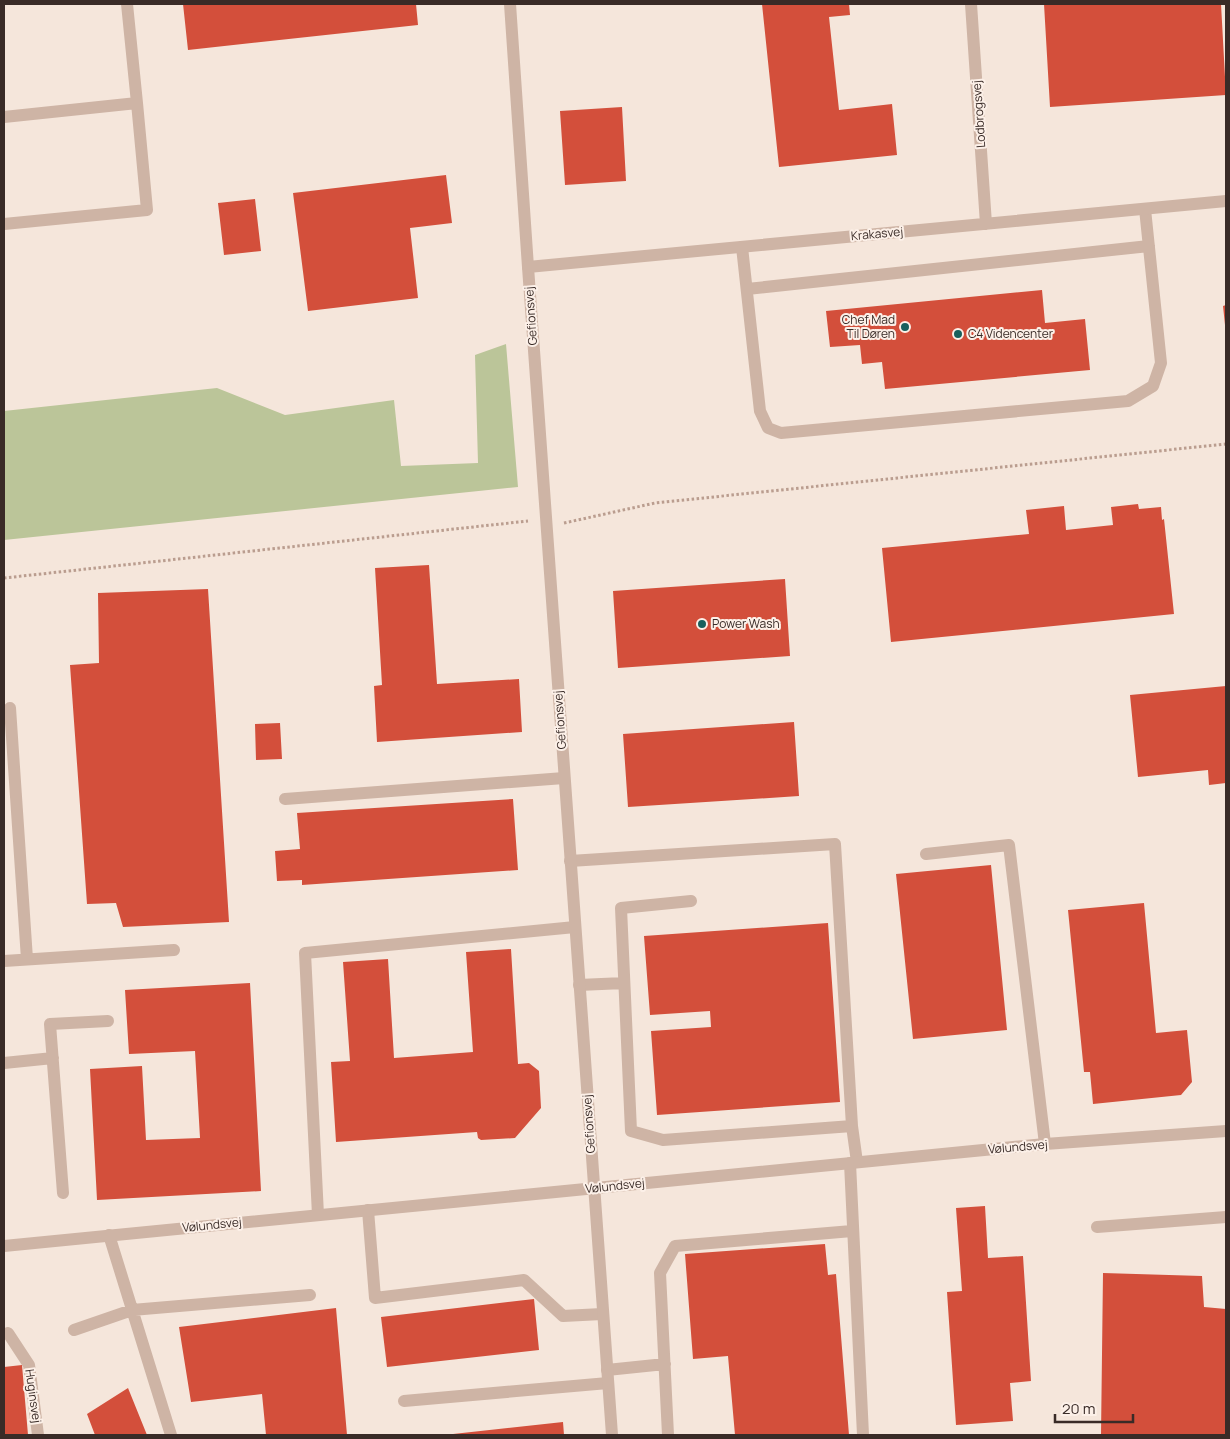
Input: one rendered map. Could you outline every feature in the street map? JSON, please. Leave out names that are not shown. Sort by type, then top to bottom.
[{"type":"street","points":[[4,224],[147,210],[127,4]]},
{"type":"street","name":"Gefionsvej","points":[[510,4],[612,1435]]},
{"type":"street","name":"Lodbrogsvej","points":[[971,4],[986,224]]},
{"type":"street","points":[[4,117],[137,103]]},
{"type":"street","name":"Krakasvej","points":[[528,267],[1226,201]]},
{"type":"street","points":[[742,247],[760,412],[768,428],[781,433],[1128,401],[1153,386],[1162,363],[1145,209]]},
{"type":"street","points":[[746,288],[1149,246]]},
{"type":"street","points":[[10,708],[28,959]]},
{"type":"street","points":[[285,799],[564,778]]},
{"type":"street","points":[[570,861],[835,844],[854,1163],[852,1231],[863,1435]]},
{"type":"street","points":[[926,854],[1009,845],[1044,1144]]},
{"type":"street","points":[[691,901],[621,908],[631,1131],[664,1140],[852,1126]]},
{"type":"street","points":[[318,1215],[305,954],[575,927]]},
{"type":"street","points":[[4,960],[174,950]]},
{"type":"street","points":[[579,985],[624,983]]},
{"type":"street","points":[[63,1193],[50,1024],[108,1021]]},
{"type":"street","points":[[4,1063],[53,1058]]},
{"type":"street","name":"Vølundsvej","points":[[4,1246],[1044,1144],[1226,1130]]},
{"type":"street","points":[[368,1210],[375,1298],[524,1280],[563,1316],[602,1314]]},
{"type":"street","points":[[1098,1227],[1226,1217]]},
{"type":"street","points":[[668,1435],[660,1273],[675,1246],[852,1231]]},
{"type":"street","points":[[109,1235],[171,1435]]},
{"type":"street","points":[[74,1330],[132,1310],[310,1295]]},
{"type":"street","name":"Huginsvej","points":[[6,1333],[29,1366],[38,1435]]},
{"type":"street","points":[[607,1370],[664,1364]]},
{"type":"street","points":[[404,1401],[608,1383]]},
{"type":"path","points":[[4,578],[546,523],[656,503],[1226,444]]},
{"type":"green space","points":[[506,344],[518,487],[4,540],[4,411],[217,388],[285,415],[394,400],[401,466],[478,463],[475,355]]},
{"type":"building","points":[[183,4],[416,4],[418,25],[188,50]]},
{"type":"building","points":[[762,4],[849,4],[850,15],[829,17],[839,110],[892,104],[897,155],[779,167]]},
{"type":"building","points":[[1044,4],[1221,4],[1226,95],[1050,107]]},
{"type":"building","points":[[622,107],[626,181],[565,185],[560,111]]},
{"type":"building","points":[[446,175],[452,223],[410,228],[418,298],[308,311],[293,193]]},
{"type":"building","points":[[255,199],[261,251],[224,255],[218,203]]},
{"type":"building","name":"C4 Videncenter","points":[[1042,290],[1045,323],[1085,319],[1090,370],[885,389],[882,362],[862,364],[860,345],[830,347],[826,311]]},
{"type":"building","points":[[1226,305],[1226,325],[1225,325],[1223,306]]},
{"type":"building","points":[[1138,504],[1139,509],[1161,507],[1162,520],[1164,519],[1174,614],[891,642],[882,548],[1029,534],[1026,510],[1064,506],[1066,530],[1113,525],[1111,507]]},
{"type":"building","points":[[429,565],[437,684],[519,679],[522,732],[377,742],[374,686],[382,685],[375,568]]},
{"type":"building","name":"Power Wash","points":[[785,579],[790,656],[618,668],[613,591]]},
{"type":"building","points":[[208,589],[229,922],[123,927],[116,903],[87,904],[70,665],[99,663],[98,593]]},
{"type":"building","points":[[1226,686],[1226,783],[1209,785],[1208,770],[1138,777],[1130,695]]},
{"type":"building","points":[[794,722],[799,796],[628,807],[623,734]]},
{"type":"building","points":[[280,723],[282,759],[256,760],[255,724]]},
{"type":"building","points":[[513,799],[518,870],[302,885],[302,880],[277,881],[275,851],[300,849],[297,813]]},
{"type":"building","points":[[991,865],[1007,1030],[913,1039],[896,874]]},
{"type":"building","points":[[1144,903],[1156,1033],[1187,1030],[1192,1082],[1181,1095],[1093,1104],[1090,1072],[1084,1072],[1068,910]]},
{"type":"building","points":[[828,923],[840,1102],[657,1115],[651,1031],[711,1027],[710,1011],[650,1015],[644,936]]},
{"type":"building","points":[[511,949],[518,1064],[529,1063],[539,1071],[541,1108],[515,1138],[481,1140],[478,1138],[477,1132],[336,1142],[331,1062],[350,1061],[343,962],[388,959],[394,1058],[473,1052],[466,952]]},
{"type":"building","points":[[250,983],[261,1191],[97,1200],[90,1069],[142,1066],[146,1140],[200,1138],[195,1051],[129,1054],[125,990]]},
{"type":"building","points":[[985,1206],[988,1258],[1023,1256],[1031,1381],[1010,1383],[1013,1421],[956,1425],[947,1292],[962,1291],[956,1208]]},
{"type":"building","points":[[825,1244],[828,1275],[836,1274],[849,1435],[735,1435],[728,1356],[693,1359],[685,1254]]},
{"type":"building","points":[[1103,1273],[1202,1276],[1204,1307],[1226,1309],[1226,1435],[1101,1435]]},
{"type":"building","points":[[534,1299],[539,1350],[387,1367],[381,1317]]},
{"type":"building","points":[[336,1308],[347,1435],[266,1435],[262,1394],[191,1402],[179,1327]]},
{"type":"building","points":[[22,1365],[28,1435],[4,1435],[4,1367]]},
{"type":"building","points":[[128,1388],[147,1435],[95,1435],[87,1414]]},
{"type":"building","points":[[563,1422],[564,1435],[453,1435],[453,1434]]},
{"type":"place","name":"Chef Mad Til Døren","points":[[905,327]]},
{"type":"place","name":"C4 Videncenter","points":[[958,334]]},
{"type":"place","name":"Power Wash","points":[[702,624]]}]
